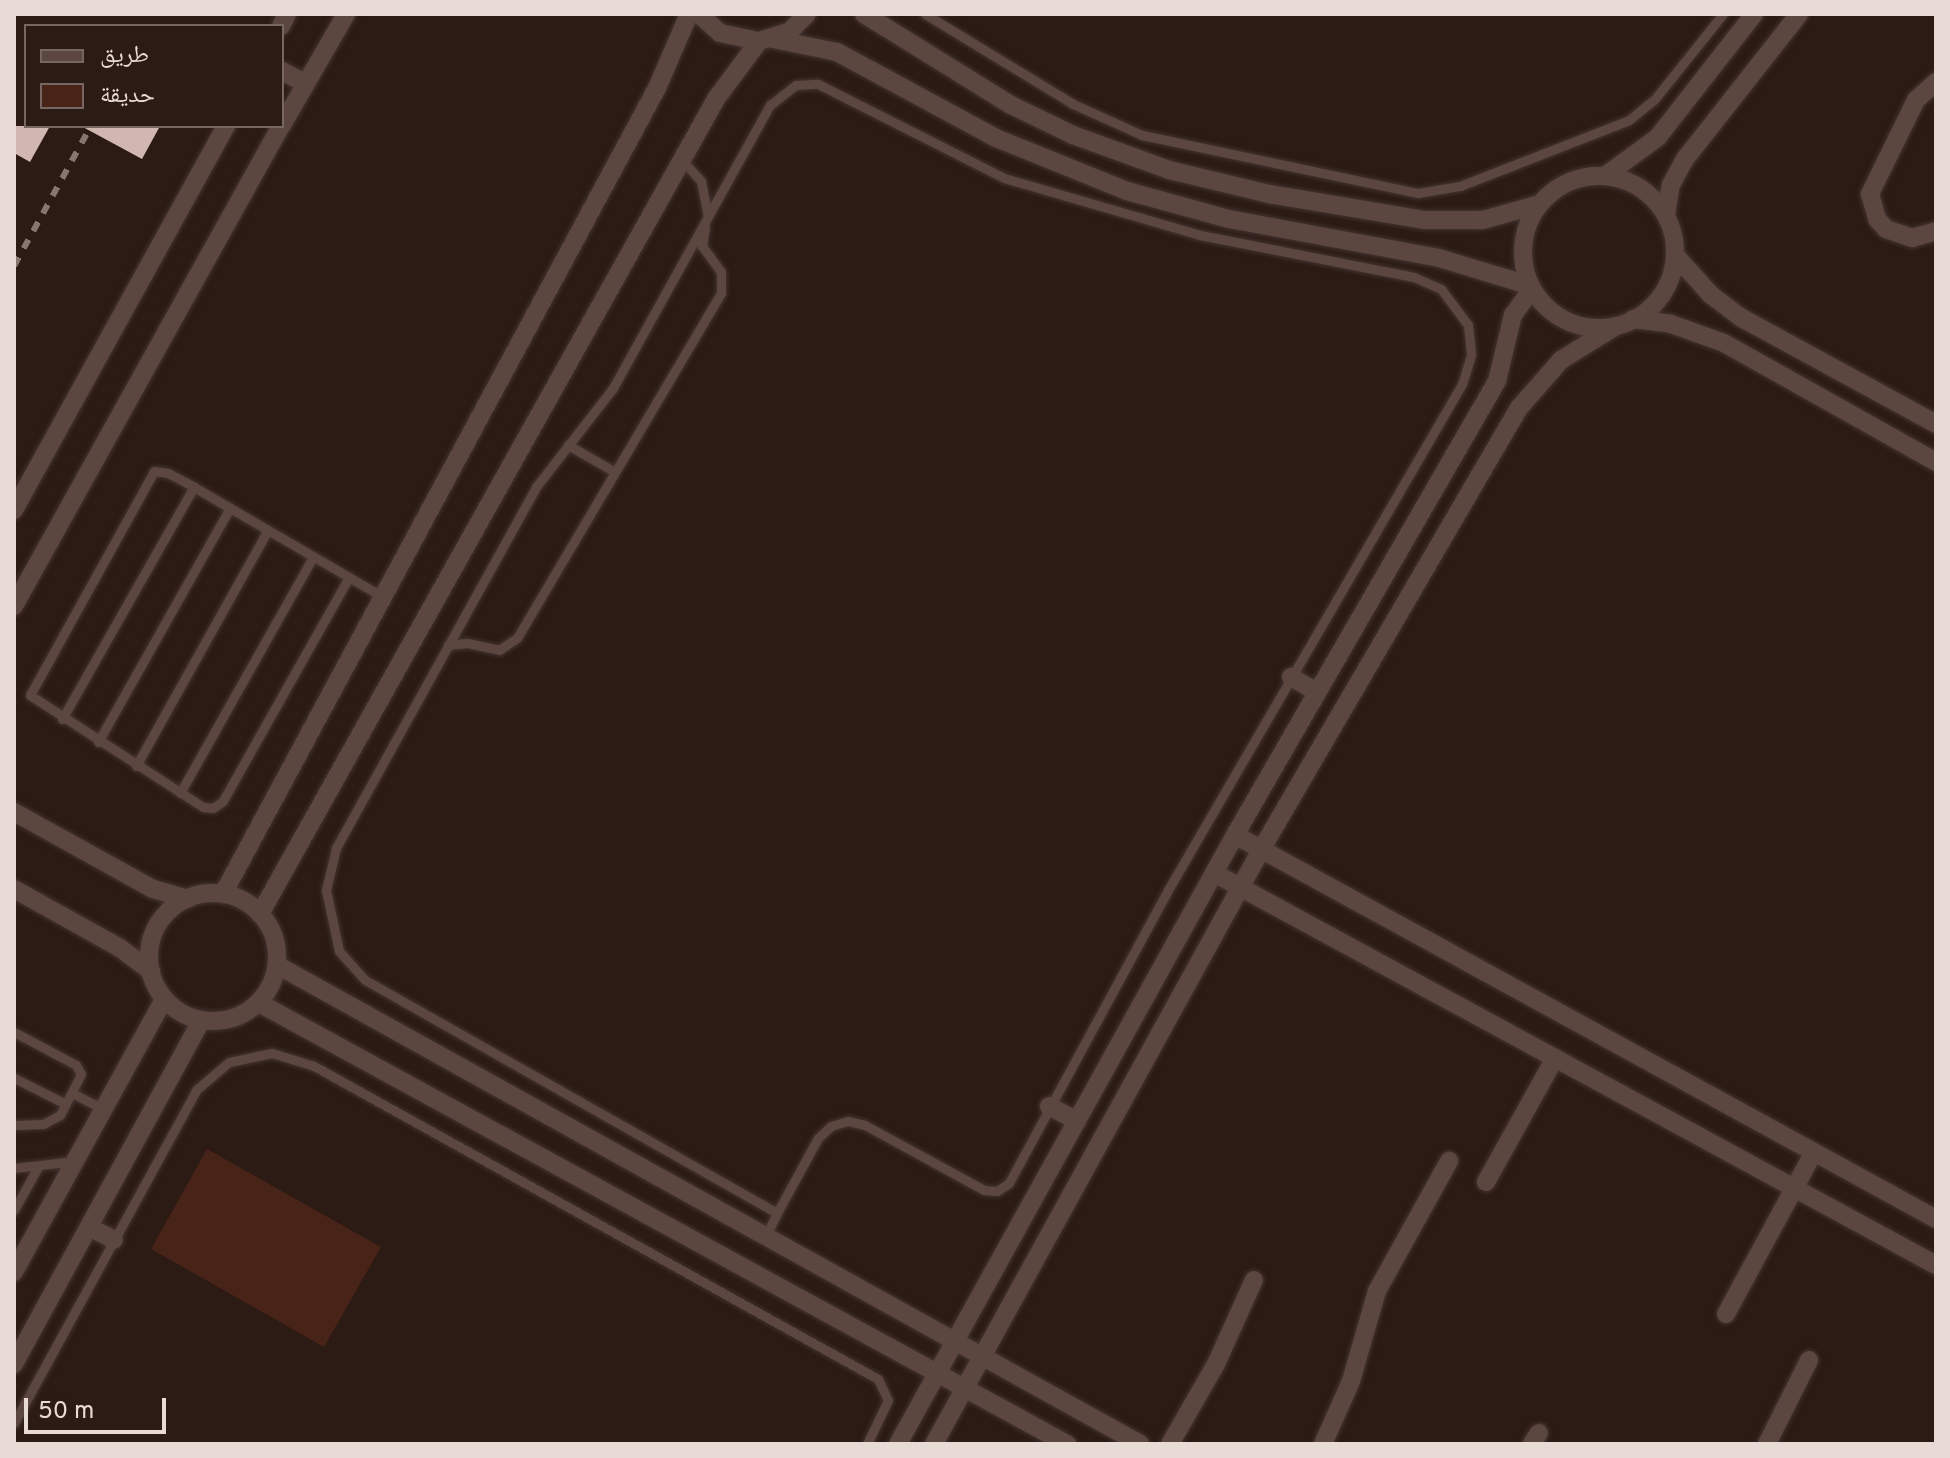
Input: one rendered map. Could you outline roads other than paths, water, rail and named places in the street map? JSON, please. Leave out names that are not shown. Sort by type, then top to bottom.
[{"type":"street","points":[[284,121],[346,14]]},
{"type":"street","points":[[223,894],[657,88],[689,14]]},
{"type":"street","points":[[699,14],[720,33],[837,52],[996,138],[1127,191],[1229,219],[1439,258],[1532,287],[1568,321],[1592,327],[1625,322],[1671,324],[1724,343],[1936,462]]},
{"type":"street","points":[[260,914],[726,84],[766,40],[807,14]]},
{"type":"street","points":[[864,14],[971,83],[1042,120],[1126,155],[1202,179],[1425,220],[1483,220],[1540,204],[1569,182],[1605,176],[1658,137],[1754,14]]},
{"type":"street","points":[[1799,14],[1685,159],[1671,185],[1666,215],[1675,255],[1698,283],[1740,317],[1936,424]]},
{"type":"street","points":[[284,72],[305,83]]},
{"type":"street","points":[[1936,82],[1916,100],[1870,194],[1877,219],[1886,229],[1912,238],[1936,231]]},
{"type":"street","points":[[14,510],[225,128]]},
{"type":"street","points":[[14,606],[280,128]]},
{"type":"street","points":[[1605,176],[1644,190],[1666,215]]},
{"type":"street","points":[[898,1444],[1235,835],[1497,381],[1513,315],[1532,287],[1523,243],[1540,204]]},
{"type":"street","points":[[934,1444],[1261,850],[1519,408],[1561,360],[1625,322],[1663,293],[1675,255]]},
{"type":"street","points":[[1291,677],[1317,692]]},
{"type":"street","points":[[14,812],[153,889],[188,899],[223,894],[260,914],[271,929],[277,965],[259,1003],[222,1021],[201,1021],[164,999],[151,971],[153,936],[161,921],[188,899]]},
{"type":"street","points":[[1235,835],[1936,1219]]},
{"type":"street","points":[[1214,873],[1936,1265]]},
{"type":"street","points":[[14,889],[120,948],[151,971]]},
{"type":"street","points":[[277,965],[1140,1444]]},
{"type":"street","points":[[14,1272],[164,999]]},
{"type":"street","points":[[259,1003],[1067,1444]]},
{"type":"street","points":[[14,1364],[201,1021]]},
{"type":"street","points":[[1486,1182],[1555,1058]]},
{"type":"street","points":[[1049,1106],[1077,1121]]},
{"type":"street","points":[[1726,1314],[1814,1152]]},
{"type":"street","points":[[1323,1444],[1351,1381],[1377,1291],[1449,1161]]},
{"type":"street","points":[[89,1227],[114,1240]]},
{"type":"street","points":[[1170,1444],[1216,1364],[1254,1280]]},
{"type":"street","points":[[1767,1444],[1809,1360]]},
{"type":"lane","points":[[925,14],[1073,104],[1142,135],[1418,193],[1460,186],[1629,120],[1654,100],[1723,14]]},
{"type":"lane","points":[[765,1237],[818,1138],[839,1122],[865,1125],[990,1191],[1009,1183],[1049,1106],[1291,677],[1468,370],[1468,325],[1441,289],[1414,277],[1186,232],[1004,178],[818,84],[796,85],[777,96],[613,388],[536,487],[336,848],[326,890],[339,951],[365,980],[397,1003],[777,1213]]},
{"type":"lane","points":[[448,645],[467,643],[491,650],[512,644],[723,286],[721,272],[702,246],[707,218],[701,181],[682,160]]},
{"type":"lane","points":[[568,445],[615,472]]},
{"type":"lane","points":[[349,577],[223,801],[208,808],[34,702],[30,688],[150,474],[163,470],[194,487],[313,557],[349,577],[383,597]]},
{"type":"lane","points":[[62,719],[194,487]]},
{"type":"lane","points":[[98,742],[230,508]]},
{"type":"lane","points":[[136,766],[268,530]]},
{"type":"lane","points":[[180,793],[313,557]]},
{"type":"lane","points":[[14,1032],[78,1067],[80,1078],[66,1104],[52,1120],[16,1124]]},
{"type":"lane","points":[[14,1423],[206,1079],[243,1057],[286,1055],[878,1379],[888,1400],[867,1444]]},
{"type":"lane","points":[[14,1078],[66,1104]]},
{"type":"lane","points":[[72,1093],[103,1109]]},
{"type":"lane","points":[[16,1170],[75,1161]]},
{"type":"lane","points":[[14,1210],[39,1165]]},
{"type":"railway","points":[[14,266],[90,128]]}]
